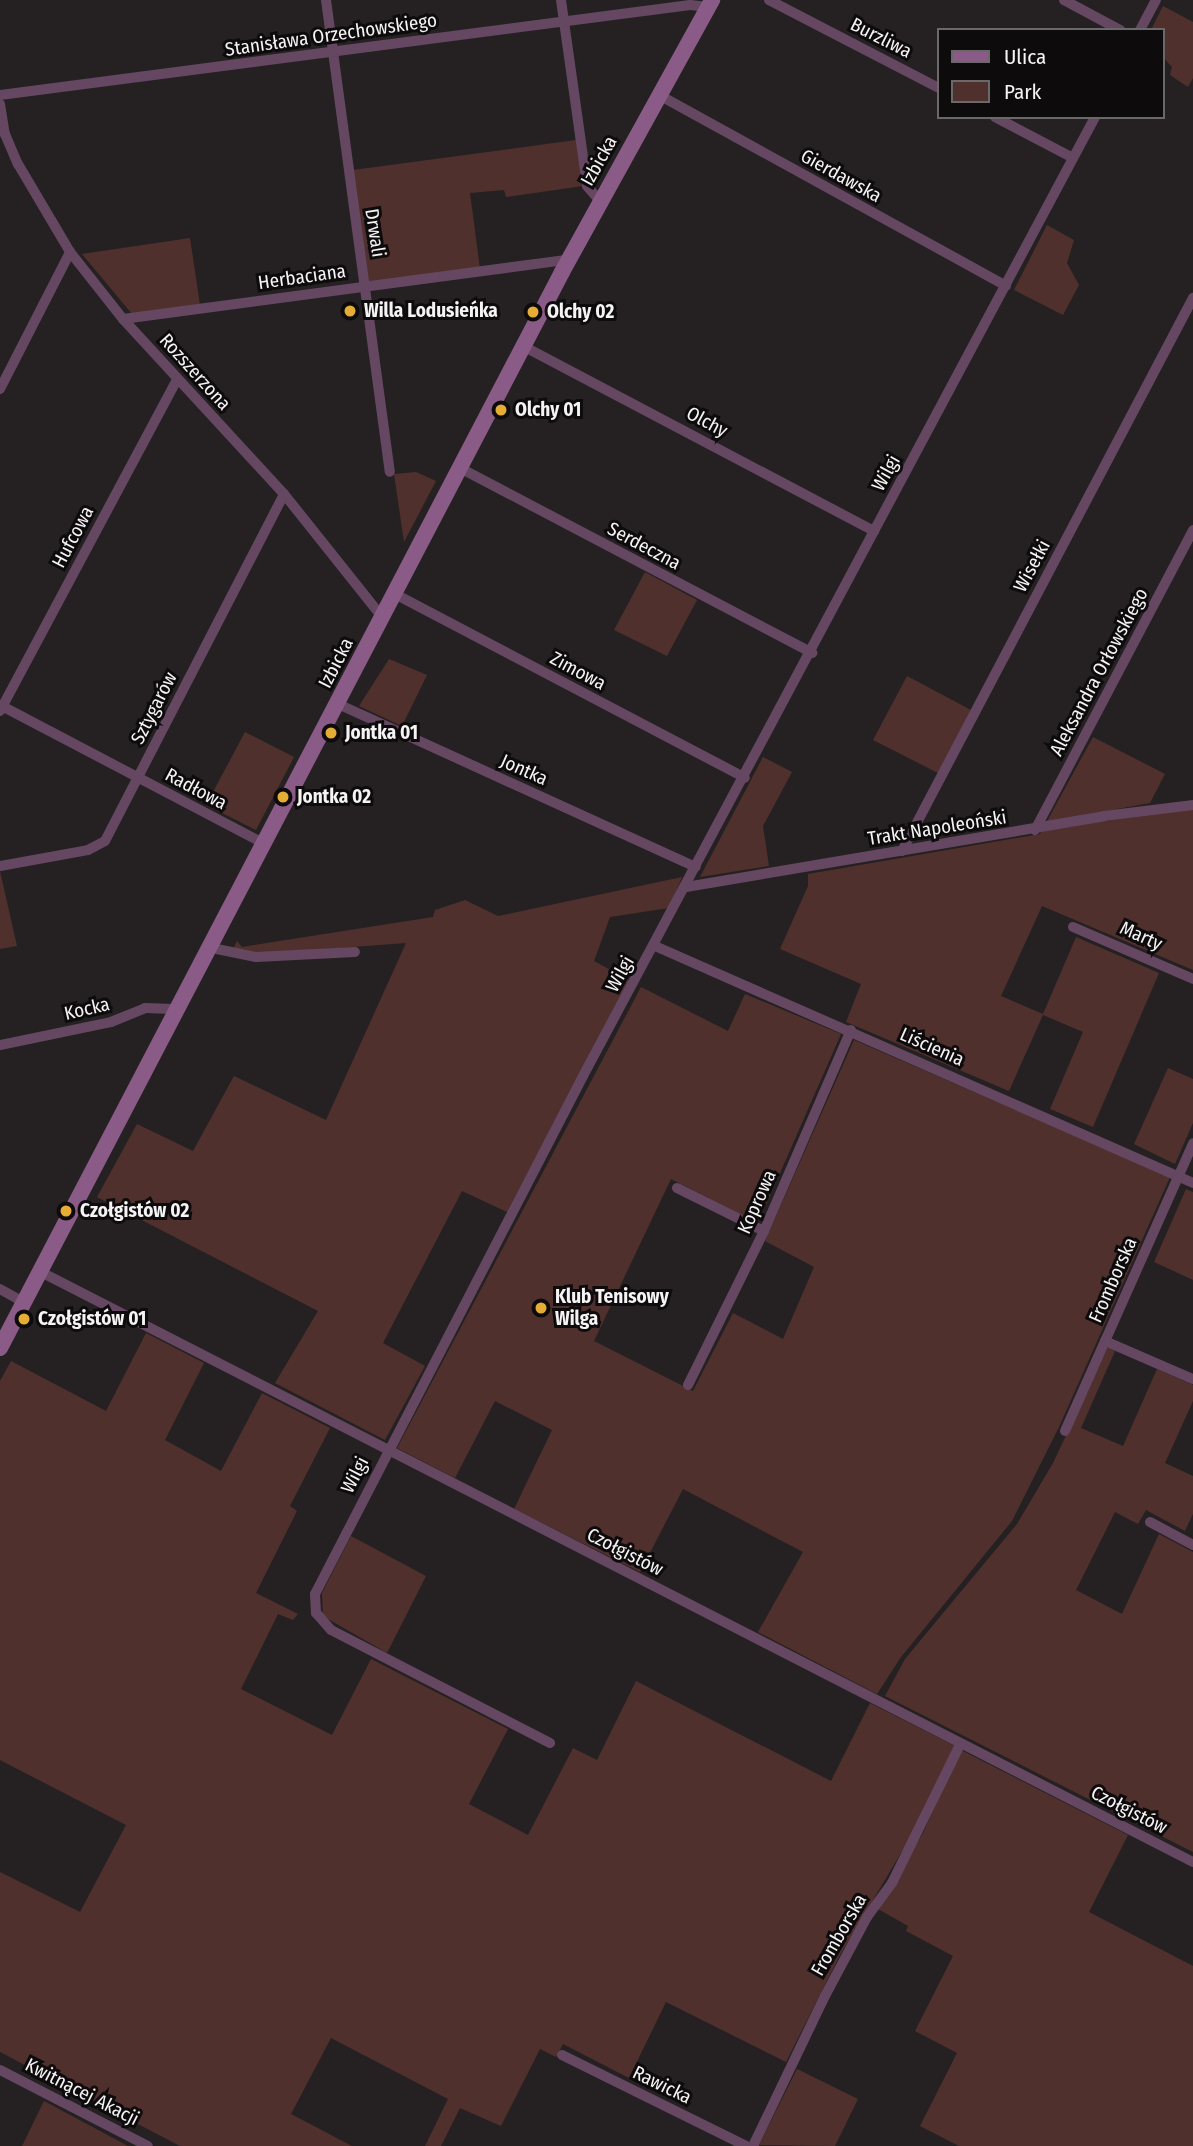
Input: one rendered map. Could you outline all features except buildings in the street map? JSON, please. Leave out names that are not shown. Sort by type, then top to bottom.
[{"type":"street","name":"Drwali","points":[[327,0],[390,472]]},
{"type":"street","points":[[561,0],[587,186],[601,202]]},
{"type":"street","name":"Burzliwa","points":[[769,0],[937,87]]},
{"type":"street","points":[[1064,0],[1116,28]]},
{"type":"street","points":[[1141,28],[1156,0]]},
{"type":"street","name":"Stanisława Orzechowskiego","points":[[0,94],[710,3]]},
{"type":"street","name":"Izbicka","points":[[0,1348],[212,948],[568,260],[710,3]]},
{"type":"street","name":"Gierdawska","points":[[659,95],[1006,286]]},
{"type":"street","name":"Rozszerzona","points":[[0,104],[3,136],[71,252],[123,318],[284,494],[383,618]]},
{"type":"street","points":[[999,119],[1073,158]]},
{"type":"street","name":"Wilgi","points":[[550,1742],[410,1672],[319,1619],[315,1594],[389,1448],[1094,119]]},
{"type":"street","points":[[0,389],[71,252]]},
{"type":"street","name":"Herbaciana","points":[[123,318],[568,260]]},
{"type":"street","name":"Wisełki","points":[[902,851],[1193,298]]},
{"type":"street","name":"Olchy","points":[[523,346],[874,531]]},
{"type":"street","name":"Hufcowa","points":[[1,707],[177,379]]},
{"type":"street","name":"Serdeczna","points":[[460,468],[812,653]]},
{"type":"street","name":"Sztygarów","points":[[0,866],[98,846],[138,778],[284,494]]},
{"type":"street","name":"Aleksandra Orłowskiego","points":[[1035,830],[1193,530]]},
{"type":"street","name":"Zimowa","points":[[395,594],[745,778]]},
{"type":"street","name":"Jontka","points":[[338,704],[696,867]]},
{"type":"street","name":"Radłowa","points":[[1,707],[265,845]]},
{"type":"street","name":"Trakt Napoleoński","points":[[686,887],[1193,805]]},
{"type":"street","name":"Marty","points":[[1073,927],[1193,979]]},
{"type":"street","name":"Liścienia","points":[[655,946],[851,1030],[1193,1183]]},
{"type":"street","points":[[212,948],[256,957],[355,952]]},
{"type":"street","name":"Kocka","points":[[0,1045],[111,1022],[145,1008],[180,1009]]},
{"type":"street","name":"Koprowa","points":[[688,1385],[764,1231],[851,1030]]},
{"type":"street","name":"Fromborska","points":[[1065,1431],[1193,1143]]},
{"type":"street","points":[[677,1188],[764,1231]]},
{"type":"street","name":"Czołgistów","points":[[41,1272],[1193,1862]]},
{"type":"street","points":[[0,1289],[24,1303]]},
{"type":"street","points":[[1105,1341],[1193,1379]]},
{"type":"street","points":[[1150,1522],[1193,1545]]},
{"type":"street","name":"Fromborska","points":[[753,2146],[825,1996],[867,1917],[903,1862],[960,1745]]},
{"type":"street","name":"Rawicka","points":[[562,2055],[746,2146]]},
{"type":"street","name":"Kwitnącej Akacji","points":[[0,2070],[148,2146]]},
{"type":"green space","points":[[1163,6],[1193,22],[1193,78],[1188,87],[1170,75],[1172,67],[1165,59],[1165,28],[1152,28]]},
{"type":"green space","points":[[576,140],[583,186],[506,197],[504,190],[470,193],[480,269],[369,283],[353,170]]},
{"type":"green space","points":[[1047,225],[1074,240],[1067,263],[1079,285],[1063,315],[1014,290]]},
{"type":"green space","points":[[190,238],[200,305],[132,314],[82,254]]},
{"type":"green space","points":[[416,472],[436,481],[404,542],[394,474]]},
{"type":"green space","points":[[645,572],[697,600],[667,656],[614,630]]},
{"type":"green space","points":[[389,659],[427,675],[402,726],[359,706]]},
{"type":"green space","points":[[907,676],[971,710],[938,773],[873,740]]},
{"type":"green space","points":[[245,732],[294,757],[256,830],[206,805]]},
{"type":"green space","points":[[1093,737],[1165,774],[1150,803],[1106,811],[1107,821],[1193,807],[1193,970],[1042,906],[1001,996],[1043,1014],[1076,937],[1159,973],[1093,1127],[1050,1109],[1083,1032],[1043,1015],[1009,1091],[846,1022],[861,984],[780,949],[808,886],[808,874],[1040,834]]},
{"type":"green space","points":[[763,757],[792,772],[763,826],[769,866],[700,877]]},
{"type":"green space","points":[[0,871],[17,946],[0,949]]},
{"type":"green space","points":[[682,877],[669,908],[610,917],[594,961],[629,980],[507,1212],[462,1191],[383,1343],[425,1366],[385,1440],[275,1383],[318,1311],[97,1197],[137,1124],[193,1151],[234,1076],[326,1120],[406,943],[272,953],[232,951],[237,941],[242,947],[433,917],[435,910],[465,900],[498,916]]},
{"type":"green space","points":[[641,987],[728,1031],[745,994],[841,1034],[758,1223],[671,1179],[594,1341],[693,1391],[733,1313],[783,1339],[814,1267],[765,1241],[854,1040],[1170,1177],[1059,1427],[1012,1521],[901,1657],[877,1694],[758,1632],[803,1552],[683,1489],[640,1572],[514,1509],[552,1430],[495,1401],[455,1478],[397,1448]]},
{"type":"green space","points":[[1168,1068],[1193,1079],[1193,1123],[1175,1164],[1134,1144]]},
{"type":"green space","points":[[1186,1189],[1193,1192],[1193,1280],[1154,1262]]},
{"type":"green space","points":[[146,1333],[204,1363],[165,1440],[221,1471],[262,1393],[330,1428],[290,1506],[297,1511],[256,1593],[298,1614],[293,1620],[278,1614],[241,1689],[332,1735],[371,1659],[508,1729],[469,1804],[528,1835],[573,1748],[597,1760],[636,1681],[831,1781],[870,1703],[957,1747],[907,1843],[840,1955],[786,2062],[666,2002],[629,2078],[563,2044],[556,2057],[540,2049],[501,2126],[460,2108],[441,2146],[425,2146],[448,2099],[331,2038],[291,2114],[352,2146],[180,2146],[0,2052],[0,1872],[80,1912],[126,1825],[0,1760],[0,1381],[11,1361],[106,1411]]},
{"type":"green space","points":[[1108,1347],[1115,1351],[1081,1428],[1123,1446],[1157,1369],[1193,1385],[1193,1401],[1165,1463],[1193,1476],[1193,1514],[1185,1531],[1146,1510],[1138,1524],[1115,1512],[1076,1590],[1122,1614],[1159,1534],[1193,1552],[1193,1852],[885,1696],[905,1659],[1017,1524],[1053,1463]]},
{"type":"green space","points":[[351,1536],[426,1576],[387,1653],[323,1616],[322,1593]]},
{"type":"green space","points":[[961,1750],[1128,1835],[1089,1912],[1193,1966],[1193,2146],[959,2146],[920,2126],[957,2053],[915,2031],[953,1956],[906,1931],[908,1926],[878,1909],[923,1833]]},
{"type":"green space","points":[[797,2069],[858,2099],[835,2146],[759,2145]]},
{"type":"green space","points":[[44,2101],[128,2146],[22,2146]]},
{"type":"place","name":"Willa Lodusieńka","points":[[350,311]]},
{"type":"place","name":"Olchy 02","points":[[533,312]]},
{"type":"place","name":"Olchy 01","points":[[501,410]]},
{"type":"place","name":"Jontka 01","points":[[331,733]]},
{"type":"place","name":"Jontka 02","points":[[283,797]]},
{"type":"place","name":"Czołgistów 02","points":[[66,1211]]},
{"type":"place","name":"Klub Tenisowy Wilga","points":[[541,1308]]},
{"type":"place","name":"Czołgistów 01","points":[[24,1319]]}]
